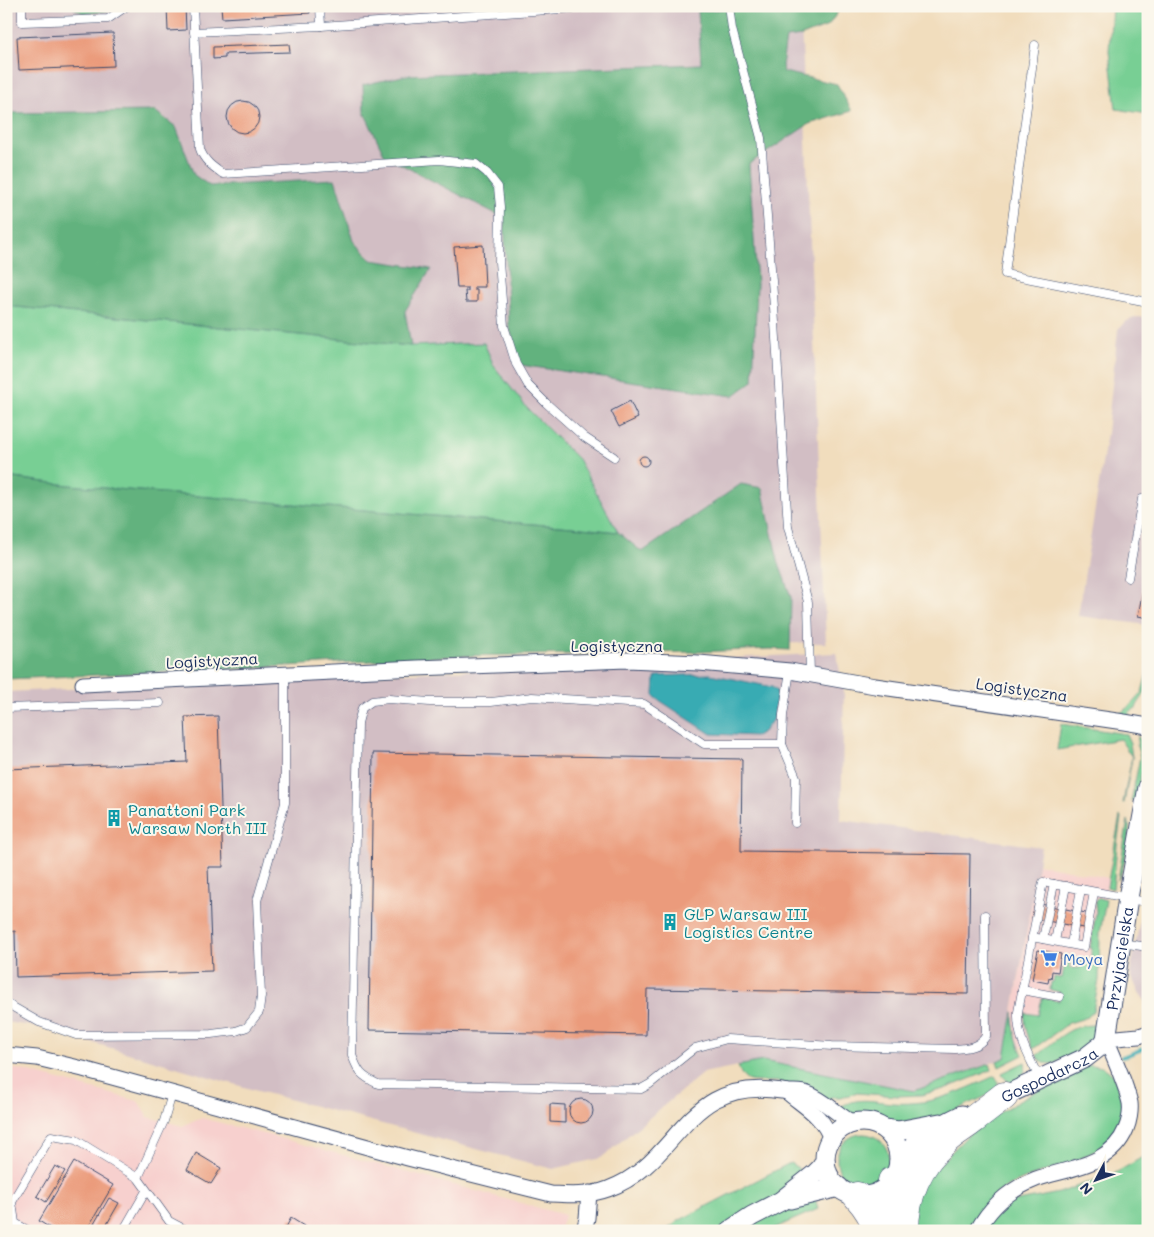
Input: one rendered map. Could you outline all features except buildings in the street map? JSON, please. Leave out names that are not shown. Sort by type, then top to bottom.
[{"type":"highway","points":[[904,1231],[908,1199],[920,1171],[932,1153],[946,1139],[1004,1096]]},
{"type":"highway","points":[[895,1231],[889,1201],[896,1171]]},
{"type":"highway","points":[[848,1192],[870,1212],[877,1231]]},
{"type":"street","name":"Logistyczna","points":[[83,684],[627,660],[699,663],[790,671],[875,686],[1148,726]]},
{"type":"street","name":"Przyjacielska","points":[[1106,1039],[1148,787]]},
{"type":"street","name":"Gospodarcza","points":[[781,1201],[815,1192],[848,1192],[867,1196],[877,1193],[886,1188],[907,1151],[949,1121],[1085,1058],[1103,1044],[1106,1039],[1139,1036],[1148,1033]]},
{"type":"street","points":[[977,1231],[989,1212],[1007,1195],[1036,1179],[1072,1170],[1098,1159],[1112,1150],[1124,1135],[1129,1118],[1130,1103],[1120,1071],[1106,1039]]},
{"type":"street","points":[[6,1055],[37,1058],[512,1185],[551,1194],[573,1196],[607,1189],[624,1182],[659,1153],[694,1114],[712,1101],[729,1093],[757,1088],[800,1092],[808,1094],[826,1104],[840,1116],[853,1123]]},
{"type":"street","points":[[787,1092],[818,1116],[827,1128],[831,1139]]},
{"type":"street","name":"Gospodarcza","points":[[853,1123],[870,1122],[885,1129],[898,1131],[949,1121]]},
{"type":"street","points":[[848,1192],[832,1180],[827,1171],[825,1161],[831,1139],[844,1126],[853,1123]]},
{"type":"street","points":[[885,1129],[896,1144],[899,1153],[896,1171]]},
{"type":"street","points":[[729,1231],[781,1201],[815,1174],[825,1161]]},
{"type":"street","points":[[584,1231],[590,1193]]},
{"type":"lane","points":[[22,6],[22,22],[108,19],[127,6]]},
{"type":"lane","points":[[193,6],[200,150],[202,156],[210,165],[223,174],[439,160],[476,164],[487,173],[498,186],[500,207],[498,262],[504,326],[516,364],[528,385],[546,403],[584,437],[614,456]]},
{"type":"lane","points":[[320,6],[321,26]]},
{"type":"lane","points":[[194,32],[321,26],[603,6]]},
{"type":"lane","points":[[729,6],[732,29],[762,138],[788,527],[808,602],[810,674]]},
{"type":"lane","points":[[1035,45],[1004,274],[1148,302]]},
{"type":"lane","points":[[1128,578],[1142,499],[1148,499]]},
{"type":"lane","points":[[790,671],[782,744],[796,777],[794,823]]},
{"type":"lane","points":[[6,1003],[39,1022],[76,1035],[211,1034],[236,1031],[247,1027],[259,1012],[261,996],[257,901],[285,803],[285,674]]},
{"type":"lane","points":[[782,744],[704,744],[644,704],[532,697],[491,702],[372,700],[362,708],[358,723],[352,1055],[357,1069],[366,1078],[378,1084],[641,1089],[695,1048],[727,1039],[832,1046],[955,1049],[972,1046],[982,1042],[986,1036],[985,916]]},
{"type":"lane","points":[[6,708],[160,703]]},
{"type":"lane","points":[[1040,1080],[1019,1032],[1018,1012],[1042,882],[1128,898],[1144,902],[1148,905]]},
{"type":"lane","points":[[1043,939],[1054,884]]},
{"type":"lane","points":[[1055,941],[1066,886]]},
{"type":"lane","points":[[1071,944],[1081,889]]},
{"type":"lane","points":[[1032,937],[1084,947],[1094,892]]},
{"type":"lane","points":[[1121,943],[1148,947]]},
{"type":"lane","points":[[1022,990],[1060,997]]},
{"type":"lane","points":[[138,1178],[164,1121],[172,1094]]},
{"type":"lane","points":[[29,1231],[15,1223],[12,1202],[51,1136],[76,1140],[138,1178],[146,1191],[170,1220],[188,1231]]},
{"type":"lane","points":[[123,1231],[146,1191]]},
{"type":"shaded area","points":[[6,6],[800,6],[826,643],[6,648]]},
{"type":"shaded area","points":[[1138,317],[1148,318],[1148,625],[1078,616],[1107,433],[1118,329],[1126,321]]},
{"type":"shaded area","points":[[836,653],[844,691],[841,820],[1041,847],[1005,1058],[914,1091],[763,1061],[703,1073],[601,1158],[553,1169],[254,1090],[43,1028],[6,1022],[6,692]]},
{"type":"shaded area","points":[[1038,864],[1108,878],[1095,951],[1082,994],[1034,1041],[1006,1055]]},
{"type":"shaded area","points":[[1145,894],[1148,895],[1148,1005],[1138,991],[1130,973]]},
{"type":"shaded area","points":[[18,1069],[138,1101],[148,1117],[182,1126],[202,1118],[565,1215],[558,1231],[6,1231],[6,1070]]},
{"type":"green space","points":[[71,6],[117,6],[113,10],[84,14]]},
{"type":"green space","points":[[752,6],[842,6],[828,26],[802,36],[786,38],[782,66],[784,72],[837,84],[852,111],[809,124],[749,164],[757,284],[753,381],[733,396],[520,365],[509,326],[504,218],[385,156],[364,112],[363,85],[407,75],[701,64],[698,11]]},
{"type":"green space","points":[[1112,6],[1148,6],[1148,114],[1116,109],[1109,51]]},
{"type":"green space","points":[[155,111],[176,127],[194,175],[210,186],[335,179],[354,241],[371,260],[431,269],[405,311],[411,346],[6,306],[6,113]]},
{"type":"green space","points":[[6,306],[411,346],[484,343],[494,366],[526,407],[578,459],[618,532],[68,485],[6,477]]},
{"type":"green space","points":[[6,477],[68,485],[618,532],[642,552],[741,484],[762,488],[778,561],[791,597],[790,650],[456,656],[253,668],[6,679]]},
{"type":"green space","points":[[1148,670],[1146,689],[1136,708],[1129,712],[1129,716],[1119,714],[1130,706],[1142,692]]},
{"type":"green space","points":[[1061,724],[1126,734],[1130,743],[1132,757],[1120,739],[1057,750]]},
{"type":"green space","points":[[1138,736],[1143,749],[1143,766],[1136,797],[1131,802],[1140,757],[1137,746]]},
{"type":"green space","points":[[1132,757],[1124,803],[1123,803]]},
{"type":"green space","points":[[1121,817],[1113,889],[1107,887]]},
{"type":"green space","points":[[1128,820],[1127,850],[1118,880]]},
{"type":"green space","points":[[1099,898],[1106,900],[1100,933],[1099,980],[1093,1011],[1088,1017],[1069,1023],[1033,1049],[1026,1027],[1025,1013],[1038,1015],[1042,998],[1059,1001],[1060,992],[1050,990],[1051,982],[1053,982],[1054,977],[1062,978],[1066,956],[1072,957],[1070,968],[1080,968],[1082,959],[1090,960],[1096,912],[1095,901]]},
{"type":"green space","points":[[1013,1012],[1015,1034],[1023,1055],[999,1067],[997,1061],[1005,1058]]},
{"type":"green space","points":[[1099,1025],[1093,1038],[1085,1048],[1053,1064],[1044,1063],[1036,1056],[1071,1030],[1079,1027]]},
{"type":"green space","points":[[763,1061],[914,1091],[990,1064],[992,1070],[944,1089],[921,1095],[898,1096],[857,1093],[841,1097],[831,1097],[827,1102],[785,1083],[753,1081],[747,1080],[742,1076],[738,1066]]},
{"type":"green space","points":[[1025,1062],[1025,1069],[1021,1077],[1013,1083],[1006,1080],[1002,1073]]},
{"type":"green space","points":[[1087,1065],[1107,1070],[1117,1084],[1122,1105],[1116,1129],[1106,1142],[1092,1152],[1005,1188],[988,1201],[983,1208],[1059,1193],[1117,1172],[1148,1154],[1148,1231],[876,1231],[903,1174],[906,1163],[919,1185],[977,1126],[1045,1086]]},
{"type":"green space","points":[[995,1076],[998,1086],[993,1093],[942,1116],[891,1125],[873,1118],[854,1117],[837,1109],[857,1101],[923,1102],[942,1098]]},
{"type":"green space","points":[[858,1134],[868,1134],[882,1141],[889,1155],[889,1165],[882,1179],[868,1186],[858,1186],[848,1182],[841,1175],[837,1165],[837,1155],[841,1145],[848,1138]]},
{"type":"green space","points":[[790,1163],[798,1168],[816,1201],[818,1209],[768,1231],[665,1231],[680,1220]]},
{"type":"water","points":[[710,674],[772,687],[777,691],[774,718],[764,731],[756,736],[711,734],[654,695],[655,678],[659,676]]},
{"type":"waterway","points":[[1122,1057],[1148,1047]]},
{"type":"place","name":"Panattoni Park Warsaw North III","points":[[114,818]]},
{"type":"place","name":"GLP Warsaw III Logistics Centre","points":[[670,922]]},
{"type":"place","name":"Moya","points":[[1049,958]]}]
